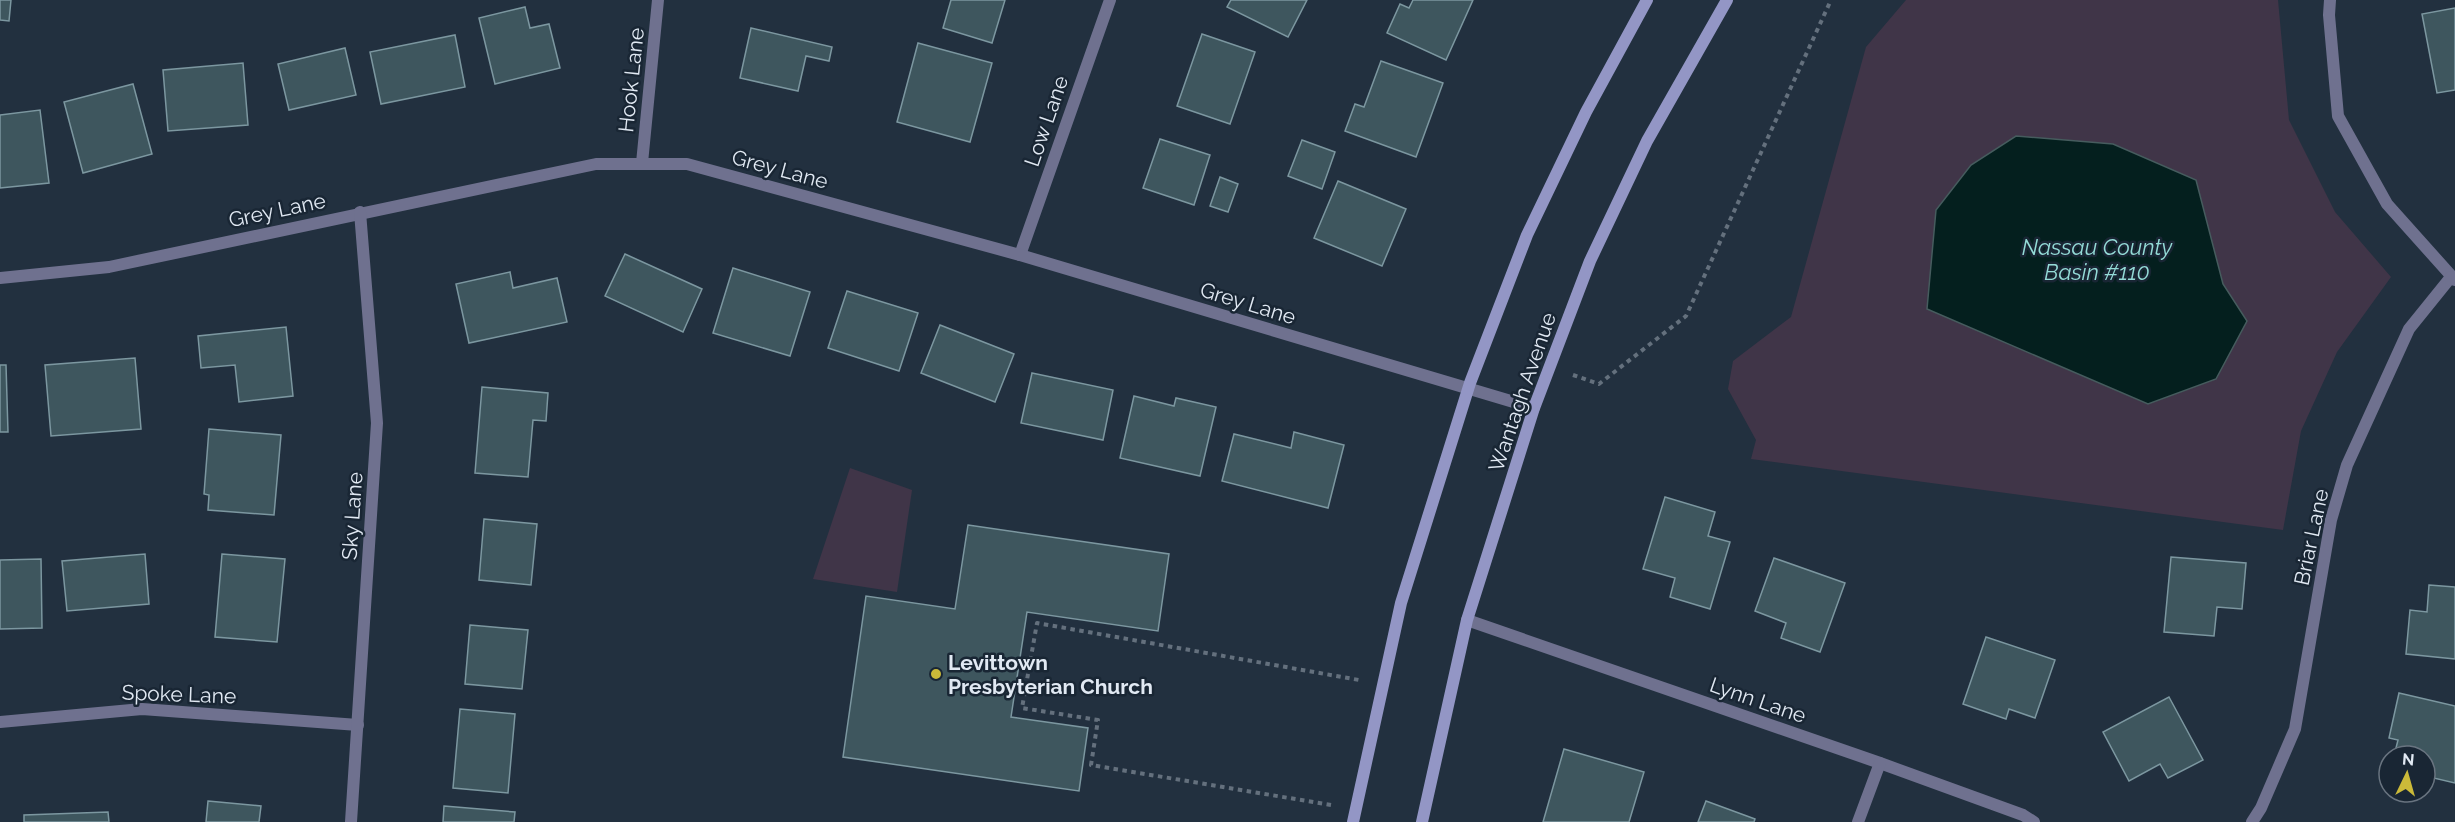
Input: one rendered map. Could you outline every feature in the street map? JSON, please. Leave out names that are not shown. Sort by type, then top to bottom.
[{"type":"main road","points":[[1354,816],[1401,603],[1469,388],[1527,235],[1586,112],[1647,0]]},
{"type":"main road","name":"Wantagh Avenue","points":[[1422,822],[1467,620],[1534,408],[1590,261],[1647,141],[1727,0]]},
{"type":"street","name":"Hook Lane","points":[[642,163],[658,0]]},
{"type":"street","name":"Low Lane","points":[[1020,255],[1110,0]]},
{"type":"street","points":[[2330,0],[2329,15],[2338,116],[2387,204],[2453,279]]},
{"type":"street","name":"Grey Lane","points":[[0,278],[109,267],[360,212],[596,164],[687,164],[1020,255],[1534,408]]},
{"type":"street","name":"Sky Lane","points":[[351,822],[377,423],[360,212]]},
{"type":"street","name":"Briar Lane","points":[[2252,822],[2261,808],[2295,729],[2331,520],[2347,465],[2409,329],[2453,279]]},
{"type":"street","name":"Lynn Lane","points":[[1467,620],[1880,763],[2023,815],[2034,822]]},
{"type":"street","name":"Spoke Lane","points":[[0,722],[142,708],[358,725]]},
{"type":"street","points":[[1858,822],[1880,763]]},
{"type":"path","points":[[1550,366],[1599,384],[1686,316],[1831,0]]},
{"type":"path","points":[[1354,816],[1092,765],[1098,720],[1022,708],[1037,623],[1383,685]]},
{"type":"shaded area","points":[[1906,0],[2278,0],[2289,120],[2335,212],[2391,277],[2337,352],[2301,431],[2283,530],[1751,459],[1756,440],[1728,389],[1733,361],[1791,317],[1866,47]]},
{"type":"shaded area","points":[[850,468],[912,490],[897,592],[813,579]]},
{"type":"water","name":"Nassau County Basin #110","points":[[2016,136],[2113,144],[2196,180],[2223,284],[2247,321],[2216,379],[2148,404],[1927,309],[1936,210],[1971,165]]},
{"type":"building","points":[[0,0],[11,0],[9,21],[0,20]]},
{"type":"building","points":[[951,0],[1005,0],[992,43],[943,28]]},
{"type":"building","points":[[1231,0],[1307,0],[1288,37],[1227,7]]},
{"type":"building","points":[[1413,0],[1473,0],[1446,60],[1387,33],[1400,4],[1409,8]]},
{"type":"building","points":[[525,7],[530,28],[549,24],[560,68],[495,84],[479,18]]},
{"type":"building","points":[[2455,8],[2455,90],[2437,93],[2422,14]]},
{"type":"building","points":[[751,28],[832,47],[829,61],[806,56],[798,91],[740,78]]},
{"type":"building","points":[[1202,34],[1255,52],[1230,124],[1177,106]]},
{"type":"building","points":[[455,35],[465,87],[381,104],[370,52]]},
{"type":"building","points":[[918,43],[992,63],[970,142],[897,122]]},
{"type":"building","points":[[345,48],[356,95],[289,110],[278,64]]},
{"type":"building","points":[[1381,61],[1443,83],[1416,157],[1345,131],[1355,104],[1364,107]]},
{"type":"building","points":[[243,63],[248,125],[168,131],[163,70]]},
{"type":"building","points":[[133,84],[152,154],[83,173],[64,102]]},
{"type":"building","points":[[40,110],[49,183],[0,188],[0,115]]},
{"type":"building","points":[[1160,139],[1210,155],[1194,205],[1143,188]]},
{"type":"building","points":[[1302,140],[1335,152],[1322,189],[1288,176]]},
{"type":"building","points":[[1220,177],[1238,184],[1228,212],[1210,206]]},
{"type":"building","points":[[1338,181],[1406,209],[1382,266],[1314,238]]},
{"type":"building","points":[[625,254],[702,289],[683,332],[605,296]]},
{"type":"building","points":[[733,268],[810,292],[790,356],[713,333]]},
{"type":"building","points":[[510,272],[513,288],[557,278],[567,322],[469,343],[456,284]]},
{"type":"building","points":[[847,291],[918,313],[899,371],[828,348]]},
{"type":"building","points":[[940,325],[1014,354],[995,402],[921,373]]},
{"type":"building","points":[[286,327],[293,396],[239,402],[235,365],[201,368],[198,336]]},
{"type":"building","points":[[135,358],[141,429],[51,436],[45,365]]},
{"type":"building","points":[[0,365],[6,365],[8,432],[0,432]]},
{"type":"building","points":[[1032,373],[1113,390],[1103,440],[1021,423]]},
{"type":"building","points":[[482,387],[548,393],[546,421],[533,420],[528,477],[475,473]]},
{"type":"building","points":[[1134,396],[1174,406],[1176,398],[1216,407],[1200,476],[1120,458]]},
{"type":"building","points":[[209,429],[281,435],[274,515],[208,510],[209,495],[204,494]]},
{"type":"building","points":[[1294,432],[1344,445],[1328,508],[1222,481],[1234,434],[1291,448]]},
{"type":"building","points":[[1665,497],[1715,512],[1708,536],[1730,542],[1710,609],[1670,597],[1675,578],[1643,569]]},
{"type":"building","points":[[484,519],[537,524],[531,585],[479,580]]},
{"type":"building","name":"Levittown Presbyterian Church","points":[[968,525],[1169,554],[1158,631],[1027,612],[1011,717],[1088,728],[1079,791],[843,757],[866,596],[955,609]]},
{"type":"building","points":[[145,554],[149,604],[67,611],[62,561]]},
{"type":"building","points":[[222,554],[285,559],[277,642],[215,637]]},
{"type":"building","points":[[2171,557],[2246,563],[2242,609],[2217,607],[2214,636],[2164,632]]},
{"type":"building","points":[[1774,558],[1845,583],[1820,652],[1781,638],[1786,623],[1755,611]]},
{"type":"building","points":[[41,559],[42,628],[0,629],[0,560]]},
{"type":"building","points":[[2429,585],[2455,587],[2455,659],[2406,654],[2410,610],[2427,612]]},
{"type":"building","points":[[470,625],[528,630],[522,689],[465,684]]},
{"type":"building","points":[[1986,637],[2055,660],[2035,718],[2009,709],[2006,719],[1963,704]]},
{"type":"building","points":[[2399,693],[2455,706],[2455,783],[2437,779],[2437,744],[2397,744],[2398,740],[2389,738]]},
{"type":"building","points":[[2169,697],[2203,760],[2168,778],[2160,764],[2129,781],[2103,732]]},
{"type":"building","points":[[460,709],[515,714],[508,793],[453,788]]},
{"type":"building","points":[[1564,749],[1644,772],[1629,822],[1543,822]]},
{"type":"building","points":[[208,801],[261,806],[259,822],[206,822]]},
{"type":"building","points":[[1706,801],[1755,819],[1754,822],[1698,822]]},
{"type":"building","points":[[444,806],[515,812],[514,822],[443,822]]},
{"type":"building","points":[[108,812],[109,822],[24,822],[24,815]]},
{"type":"place","name":"Levittown Presbyterian Church","points":[[936,674]]}]
